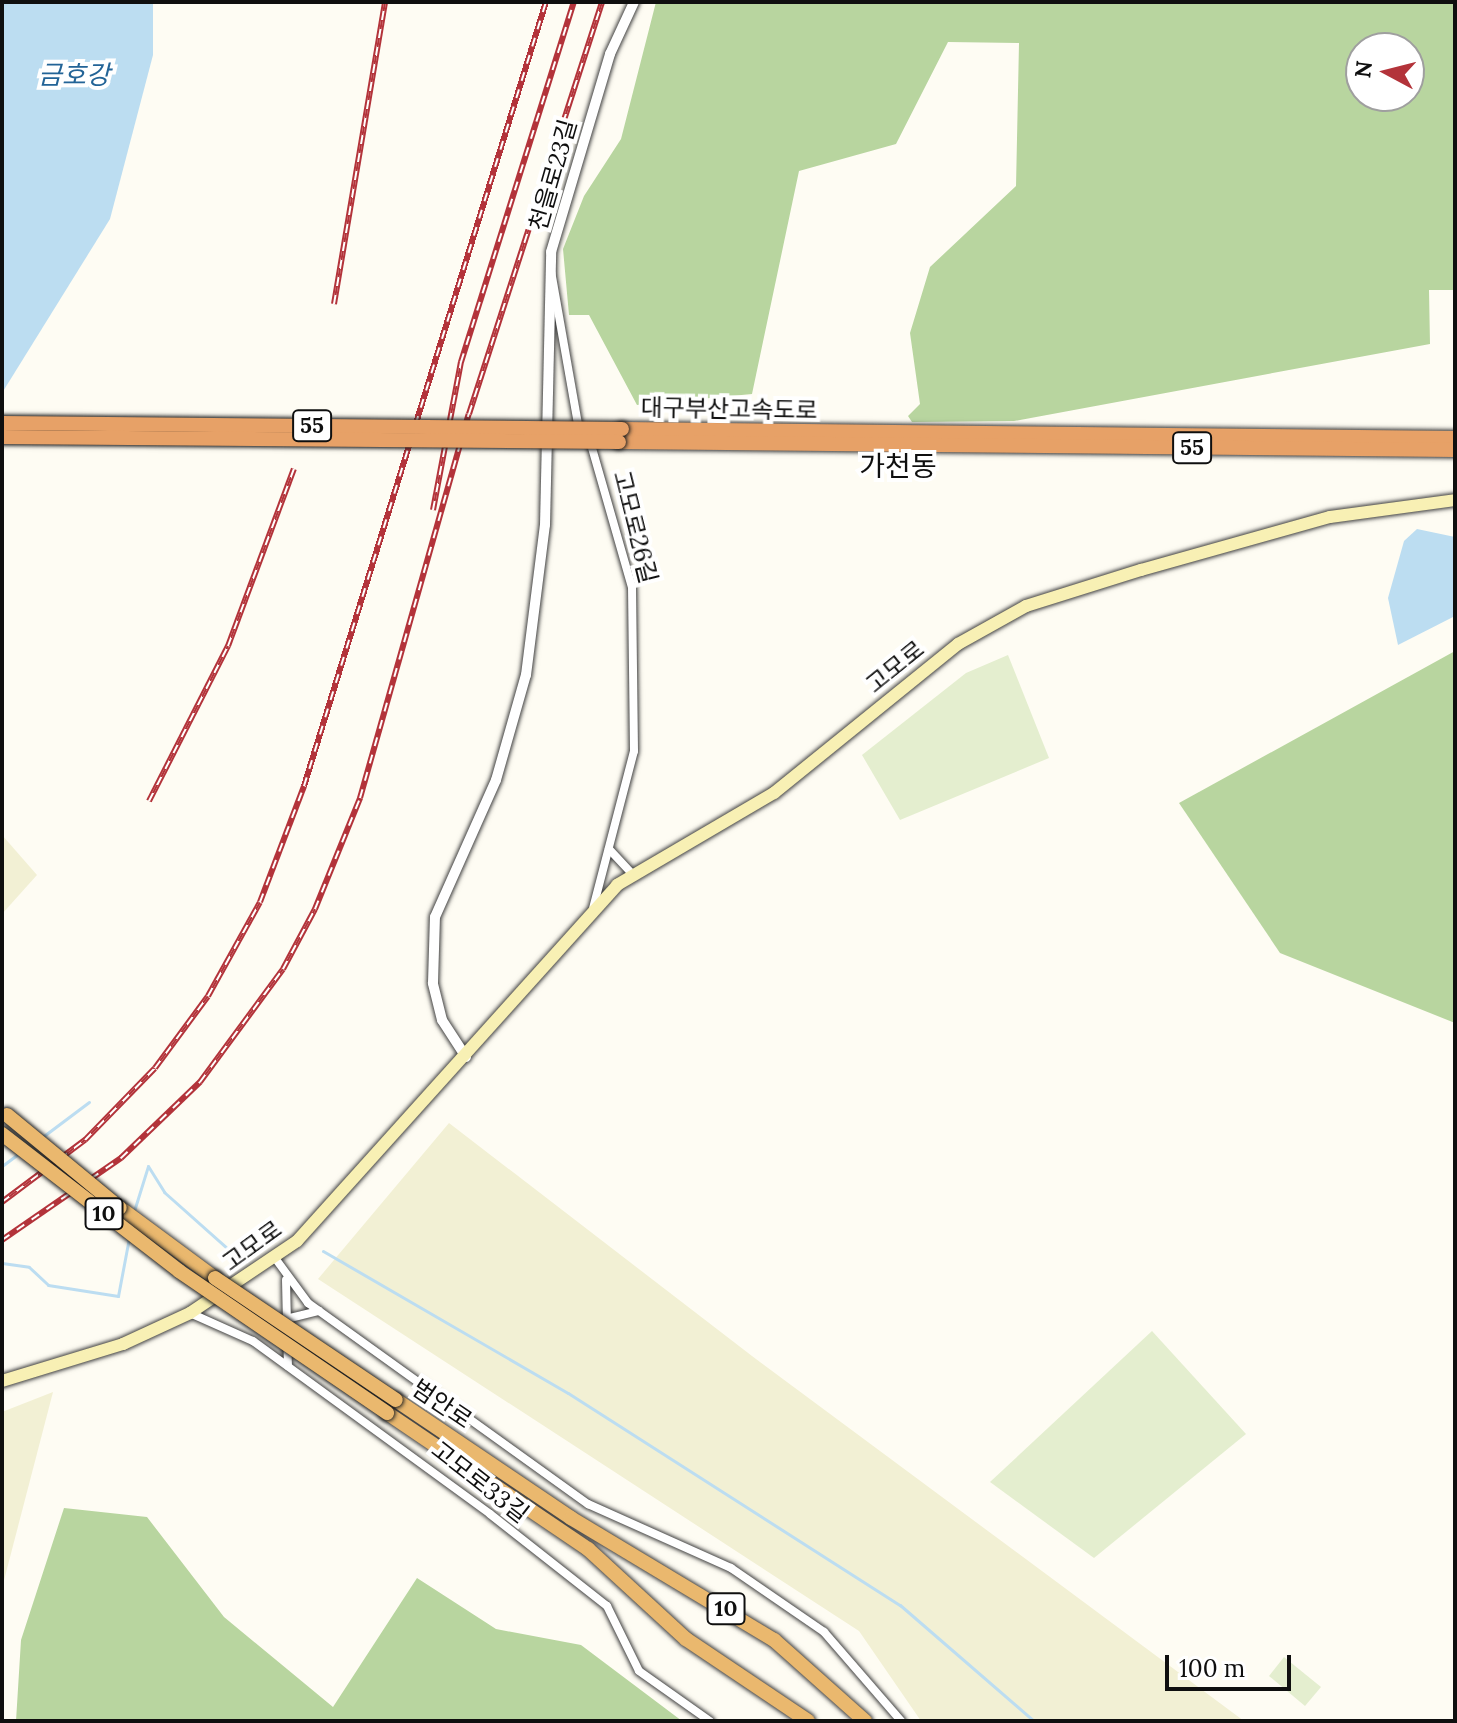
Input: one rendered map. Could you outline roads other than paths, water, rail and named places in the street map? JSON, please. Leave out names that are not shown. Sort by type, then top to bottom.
[{"type":"highway","name":"대구부산고속도로","points":[[2,423],[621,436],[1455,438]]},
{"type":"highway","name":"대구부산고속도로","points":[[2,437],[621,436]]},
{"type":"highway","name":"대구부산고속도로","points":[[929,439],[1455,450]]},
{"type":"highway","name":"범안로","points":[[4,1112],[206,1272],[391,1406]]},
{"type":"highway","name":"범안로","points":[[2,1134],[179,1271],[571,1518],[774,1640],[865,1721]]},
{"type":"highway","name":"10","points":[[391,1406],[626,1582],[686,1639],[808,1721]]},
{"type":"main road","name":"고모로","points":[[2,1381],[123,1344],[190,1313],[275,1258],[354,1184],[593,908],[631,873],[774,793],[958,644],[1026,606],[1330,517],[1455,500]]},
{"type":"street","name":"천을로23길","points":[[466,1057],[442,1020],[433,983],[435,917],[496,780],[526,675],[545,525],[551,270],[605,69],[634,2]]},
{"type":"street","name":"고모로26길","points":[[551,270],[574,413],[605,485],[632,587],[634,751],[593,908]]},
{"type":"street","points":[[609,849],[631,873]]},
{"type":"street","points":[[275,1258],[285,1277],[320,1311],[588,1504],[731,1568],[824,1632],[901,1721]]},
{"type":"street","points":[[285,1277],[288,1366]]},
{"type":"street","points":[[286,1319],[320,1311]]},
{"type":"street","name":"고모로33길","points":[[190,1313],[288,1366],[607,1606],[639,1671],[710,1721]]},
{"type":"water","name":"금호강","points":[[2,2],[153,2],[153,55],[110,219],[2,393]]},
{"type":"water","points":[[1417,529],[1455,537],[1455,616],[1398,645],[1388,598],[1404,541]]},
{"type":"waterway","points":[[41,1138],[89,1102]]},
{"type":"waterway","points":[[2,1166],[18,1154]]},
{"type":"waterway","points":[[148,1166],[164,1192],[237,1257]]},
{"type":"waterway","points":[[134,1211],[148,1166]]},
{"type":"waterway","points":[[2,1263],[29,1267],[48,1285],[118,1296],[129,1238]]},
{"type":"waterway","points":[[323,1251],[568,1393],[900,1605],[1034,1721]]},
{"type":"railway","points":[[334,304],[385,2]]},
{"type":"railway","points":[[2,1202],[85,1140],[155,1068],[208,996],[260,902],[304,786],[546,2]]},
{"type":"railway","points":[[433,510],[461,362],[574,2]]},
{"type":"railway","points":[[2,1240],[121,1158],[200,1082],[283,969],[315,909],[360,798],[469,414],[602,2]]},
{"type":"railway","points":[[149,801],[228,646],[294,469]]},
{"type":"district","name":"가천동","points":[[898,466]]}]
